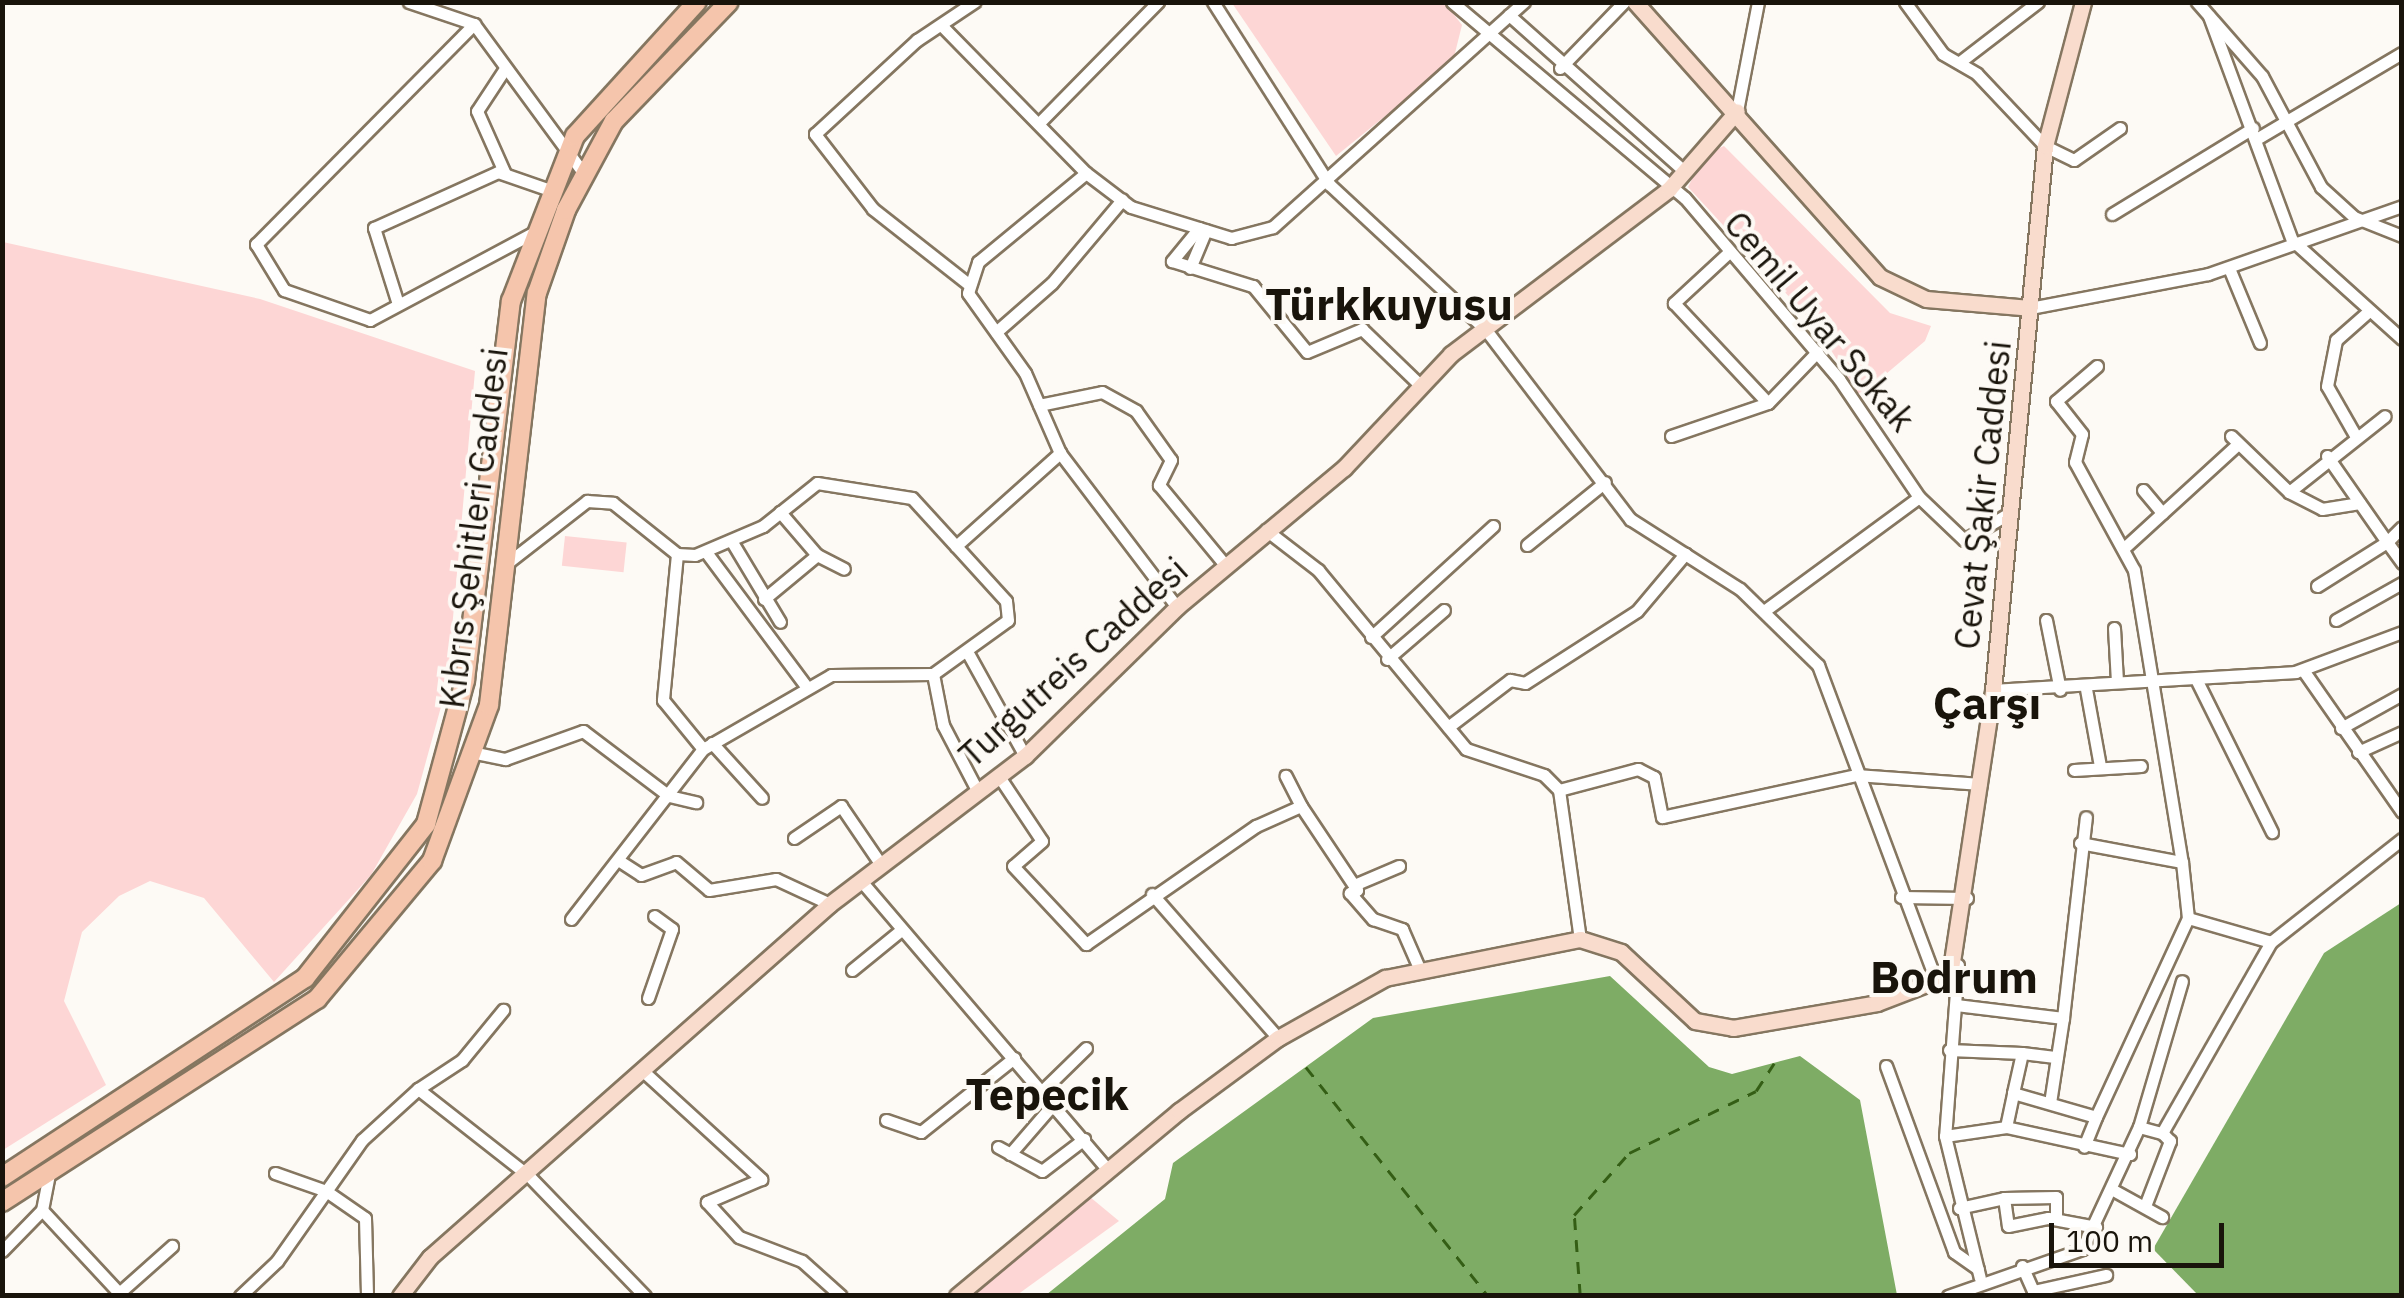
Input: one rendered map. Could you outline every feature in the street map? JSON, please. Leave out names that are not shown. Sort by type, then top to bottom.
[{"type":"highway","name":"Kıbrıs Şehitleri Caddesi","points":[[2,1202],[317,998],[406,902],[450,827],[476,752],[503,566],[522,366],[537,294],[584,174],[632,100],[729,2]]},
{"type":"highway","name":"Kıbrıs Şehitleri Caddesi","points":[[2,1177],[304,978],[426,824],[465,680],[495,372],[535,232],[564,156],[687,5]]},
{"type":"main road","points":[[1635,2],[1737,111],[1880,277],[1926,299],[2030,308]]},
{"type":"main road","name":"Cevat Şakir Caddesi","points":[[1958,965],[1993,690],[2006,515],[2045,146],[2083,2]]},
{"type":"main road","name":"Turgutreis Caddesi","points":[[400,1296],[430,1258],[530,1176],[830,904],[1024,756],[1177,607],[1344,468],[1418,383],[1669,189],[1737,111]]},
{"type":"main road","points":[[957,1296],[1107,1169],[1278,1038],[1348,995],[1419,968],[1580,939],[1622,952],[1709,1026],[1877,1003],[1936,981],[1958,965]]},
{"type":"street","points":[[410,2],[474,24],[564,156],[584,174]]},
{"type":"street","points":[[974,2],[815,134],[873,209],[967,283],[1039,405],[1060,454],[1177,607]]},
{"type":"street","points":[[1038,123],[1158,2]]},
{"type":"street","points":[[1213,2],[1328,184],[1486,330],[1630,519],[1764,611],[1818,666],[1901,897],[1936,981]]},
{"type":"street","name":"Cemil Uyar Sokak","points":[[1452,2],[1669,189],[1816,352],[1919,496],[1964,540],[2006,515]]},
{"type":"street","points":[[942,26],[1086,173],[1122,200],[1202,229],[1250,236],[1328,184],[1524,2]]},
{"type":"street","points":[[1560,68],[1624,2]]},
{"type":"street","points":[[1737,111],[1758,2]]},
{"type":"street","points":[[1906,2],[1944,54],[1961,61],[2045,146],[2074,160],[2120,128]]},
{"type":"street","points":[[1961,61],[2038,2]]},
{"type":"street","points":[[2197,2],[2262,76],[2320,187],[2354,216],[2402,236]]},
{"type":"street","points":[[1510,15],[1560,68],[1686,172]]},
{"type":"street","points":[[2209,16],[2256,133],[2292,240],[2402,340]]},
{"type":"street","points":[[474,24],[256,244],[284,290],[370,320],[535,232]]},
{"type":"street","points":[[2112,214],[2256,133],[2288,121],[2402,53]]},
{"type":"street","points":[[504,70],[477,111],[505,174]]},
{"type":"street","points":[[967,283],[978,262],[1086,173]]},
{"type":"street","points":[[398,304],[374,228],[505,174],[550,190]]},
{"type":"street","points":[[996,332],[1052,283],[1122,200]]},
{"type":"street","points":[[2030,308],[2228,268],[2354,216],[2402,206]]},
{"type":"street","points":[[1190,268],[1202,229]]},
{"type":"street","points":[[1202,229],[1172,261],[1253,286],[1308,352],[1362,329],[1418,383]]},
{"type":"street","points":[[1728,253],[1674,304],[1768,403]]},
{"type":"street","points":[[2228,268],[2260,342]]},
{"type":"street","points":[[2355,435],[2327,386],[2336,340],[2369,311]]},
{"type":"street","points":[[1671,436],[1768,403],[1816,352]]},
{"type":"street","points":[[2084,1148],[2188,918],[2176,794],[2124,548],[2075,462],[2082,434],[2056,402],[2096,366]]},
{"type":"street","points":[[1039,405],[1102,392],[1136,411],[1171,460],[1159,485],[1226,566]]},
{"type":"street","points":[[2289,492],[2327,456],[2385,416]]},
{"type":"street","points":[[2124,548],[2235,440],[2289,492],[2322,509],[2360,503]]},
{"type":"street","points":[[956,546],[1060,454]]},
{"type":"street","points":[[2327,456],[2402,563]]},
{"type":"street","points":[[1527,545],[1605,482]]},
{"type":"street","points":[[503,566],[574,507],[600,500],[677,554],[706,552],[732,542],[817,483],[865,498],[894,492],[912,498],[1010,612],[969,654],[933,674],[849,672],[806,686],[707,746],[571,920]]},
{"type":"street","points":[[2143,490],[2162,513]]},
{"type":"street","points":[[1764,611],[1919,496]]},
{"type":"street","points":[[780,512],[817,554],[844,569]]},
{"type":"street","points":[[1372,637],[1493,526]]},
{"type":"street","points":[[2317,586],[2387,542],[2402,527]]},
{"type":"street","points":[[1266,530],[1318,570],[1387,658],[1476,754],[1544,774],[1559,790],[1580,939]]},
{"type":"street","points":[[732,542],[780,622]]},
{"type":"street","points":[[706,552],[806,686]]},
{"type":"street","points":[[677,554],[662,700],[762,798]]},
{"type":"street","points":[[764,599],[817,554]]},
{"type":"street","points":[[1448,727],[1510,680],[1525,683],[1638,610],[1685,554]]},
{"type":"street","points":[[2336,620],[2402,584]]},
{"type":"street","points":[[1387,658],[1444,610]]},
{"type":"street","points":[[2046,620],[2060,690]]},
{"type":"street","points":[[2114,628],[2117,682]]},
{"type":"street","points":[[1993,690],[2060,690],[2117,682],[2304,670],[2402,632]]},
{"type":"street","points":[[969,654],[1024,756]]},
{"type":"street","points":[[2304,670],[2402,812]]},
{"type":"street","points":[[933,674],[942,726],[977,790]]},
{"type":"street","points":[[2196,679],[2272,832]]},
{"type":"street","points":[[2086,688],[2100,766]]},
{"type":"street","points":[[2341,728],[2402,694]]},
{"type":"street","points":[[476,752],[505,759],[583,731],[669,796],[696,802]]},
{"type":"street","points":[[2358,752],[2402,732]]},
{"type":"street","points":[[2074,770],[2141,766]]},
{"type":"street","points":[[1559,790],[1638,769],[1654,777],[1662,817],[1856,775],[1981,784]]},
{"type":"street","points":[[998,775],[1042,841],[1013,866],[1086,944],[1152,894],[1301,806]]},
{"type":"street","points":[[1286,776],[1372,920],[1394,922],[1408,936],[1419,968]]},
{"type":"street","points":[[794,838],[841,806],[882,866]]},
{"type":"street","points":[[2050,1104],[2086,817]]},
{"type":"street","points":[[2162,1133],[2271,942],[2294,914],[2402,839]]},
{"type":"street","points":[[2080,843],[2182,862]]},
{"type":"street","points":[[618,860],[642,875],[676,862],[709,890],[776,879],[830,904]]},
{"type":"street","points":[[1354,886],[1398,866]]},
{"type":"street","points":[[862,882],[1107,1169]]},
{"type":"street","points":[[1152,894],[1278,1038]]},
{"type":"street","points":[[1901,897],[1968,898]]},
{"type":"street","points":[[648,998],[672,930],[654,916]]},
{"type":"street","points":[[2188,918],[2271,942]]},
{"type":"street","points":[[852,970],[902,930]]},
{"type":"street","points":[[1958,965],[1948,1050],[1944,1136],[1959,1208],[1979,1273]]},
{"type":"street","points":[[1948,1296],[1979,1273],[2082,1249],[2115,1191],[2130,1154],[2182,981]]},
{"type":"street","points":[[1956,1005],[2063,1018]]},
{"type":"street","points":[[240,1296],[326,1191],[362,1140],[418,1089],[462,1060],[504,1010]]},
{"type":"street","points":[[1043,1090],[1086,1048]]},
{"type":"street","points":[[1948,1050],[2057,1056]]},
{"type":"street","points":[[2006,1127],[2022,1053]]},
{"type":"street","points":[[886,1120],[921,1132],[1014,1058]]},
{"type":"street","points":[[1886,1066],[1954,1252],[1979,1273]]},
{"type":"street","points":[[644,1072],[761,1179],[708,1202],[739,1237],[802,1261],[841,1296]]},
{"type":"street","points":[[418,1089],[530,1176],[645,1296]]},
{"type":"street","points":[[2013,1092],[2096,1117]]},
{"type":"street","points":[[1010,1154],[1054,1104]]},
{"type":"street","points":[[2139,1126],[2162,1133],[2170,1141],[2145,1206]]},
{"type":"street","points":[[1944,1136],[2006,1127],[2084,1148],[2130,1154]]},
{"type":"street","points":[[998,1147],[1042,1171],[1084,1140]]},
{"type":"street","points":[[2,1252],[42,1210],[50,1168]]},
{"type":"street","points":[[275,1174],[326,1191],[370,1230],[367,1296]]},
{"type":"street","points":[[2115,1191],[2162,1216]]},
{"type":"street","points":[[1959,1208],[2004,1198],[2056,1197],[2056,1218]]},
{"type":"street","points":[[2004,1198],[2008,1226],[2056,1218],[2096,1227]]},
{"type":"street","points":[[42,1210],[117,1294],[172,1246]]},
{"type":"street","points":[[2022,1266],[2034,1291],[2106,1275]]},
{"type":"shaded area","points":[[1232,3],[1445,3],[1462,25],[1453,61],[1336,156]]},
{"type":"shaded area","points":[[1724,146],[1890,313],[1931,326],[1925,341],[1860,396],[1815,325],[1688,187],[1705,154]]},
{"type":"shaded area","points":[[3,242],[260,299],[475,371],[447,685],[417,794],[371,875],[274,982],[204,898],[150,881],[119,896],[82,932],[64,1001],[106,1085],[3,1150]]},
{"type":"shaded area","points":[[565,536],[627,542],[624,572],[562,566]]},
{"type":"shaded area","points":[[2401,903],[2401,1295],[2198,1295],[2153,1249],[2324,953]]},
{"type":"shaded area","points":[[1610,976],[1709,1067],[1732,1074],[1800,1056],[1860,1100],[1897,1295],[1046,1295],[1165,1199],[1173,1163],[1373,1018]]},
{"type":"shaded area","points":[[1090,1197],[1119,1221],[1017,1295],[967,1296]]},
{"type":"ferry route","points":[[1580,1296],[1574,1215],[1629,1153],[1756,1091],[1774,1063]]},
{"type":"ferry route","points":[[1306,1067],[1488,1296]]},
{"type":"district","name":"Türkkuyusu","points":[[1389,304]]},
{"type":"district","name":"Çarşı","points":[[1987,703]]},
{"type":"district","name":"Bodrum","points":[[1954,977]]},
{"type":"district","name":"Tepecik","points":[[1047,1094]]}]
